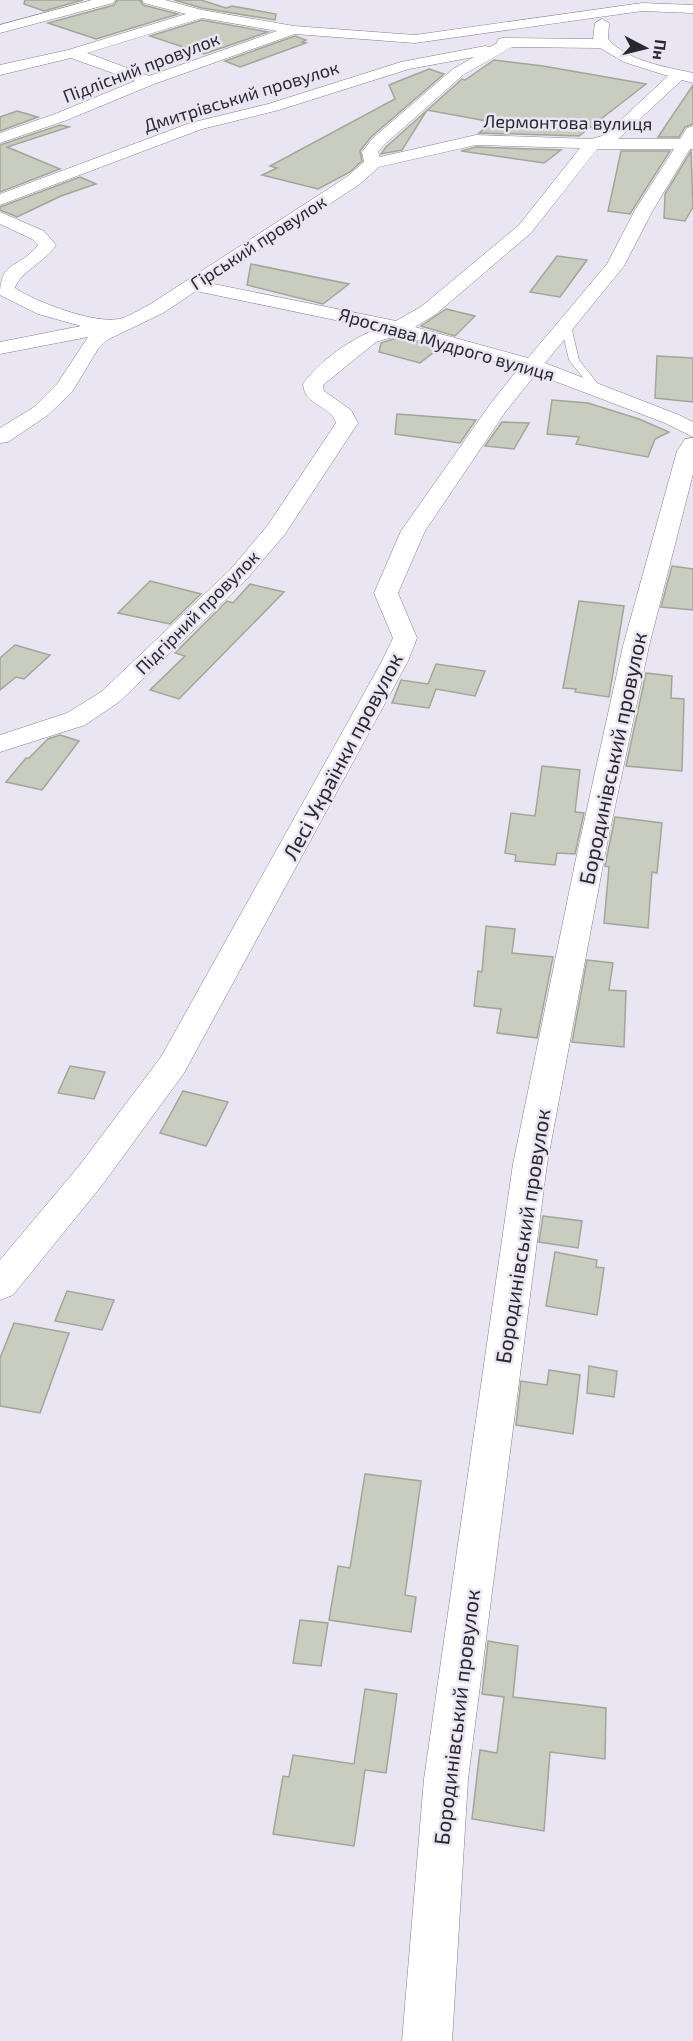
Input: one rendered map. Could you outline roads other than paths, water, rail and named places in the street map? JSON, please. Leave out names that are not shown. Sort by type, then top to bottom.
[{"type":"street","points":[[0,29],[108,0]]},
{"type":"street","points":[[149,0],[201,14],[294,30],[353,36],[504,45],[602,44],[627,60],[686,76]]},
{"type":"street","points":[[415,39],[642,7],[668,0]]},
{"type":"street","points":[[642,7],[693,9]]},
{"type":"street","points":[[602,44],[599,37],[602,21],[609,12]]},
{"type":"street","points":[[0,70],[72,53],[201,14]]},
{"type":"street","name":"Підлісний провулок","points":[[0,138],[61,117],[149,81],[294,30]]},
{"type":"street","points":[[373,164],[370,152],[378,142],[458,72],[504,45]]},
{"type":"street","name":"Дмитрівський провулок","points":[[0,200],[196,126],[273,107],[406,65],[504,45]]},
{"type":"street","points":[[72,53],[149,81]]},
{"type":"street","name":"Підгірний провулок","points":[[0,744],[76,719],[110,697],[238,575],[277,530],[346,423],[344,414],[314,393],[313,384],[369,338],[397,329],[429,310],[525,229],[592,144],[616,134],[686,76]]},
{"type":"street","name":"Лермонтова вулиця","points":[[373,164],[476,140],[592,144],[690,140]]},
{"type":"street","name":"Лесі Українки провулок","points":[[0,1285],[91,1175],[172,1065],[395,662],[405,638],[386,593],[413,531],[498,407],[615,266],[690,140]]},
{"type":"street","name":"Гірський провулок","points":[[0,437],[41,411],[65,388],[90,346],[100,336],[156,309],[354,180],[373,164]]},
{"type":"street","points":[[0,217],[38,235],[47,245],[43,253],[12,274],[6,282],[5,290],[49,311],[117,326]]},
{"type":"street","name":"Ярослава Мудрого вулиця","points":[[192,285],[298,304],[380,322],[397,329],[533,366],[596,388],[672,419],[693,431]]},
{"type":"street","points":[[0,348],[117,326]]},
{"type":"street","name":"Бородинівський провулок","points":[[427,2041],[446,1779],[530,1164],[591,854],[636,646],[688,451],[693,444]]},
{"type":"lane","points":[[566,326],[568,350],[578,369],[596,388]]}]
